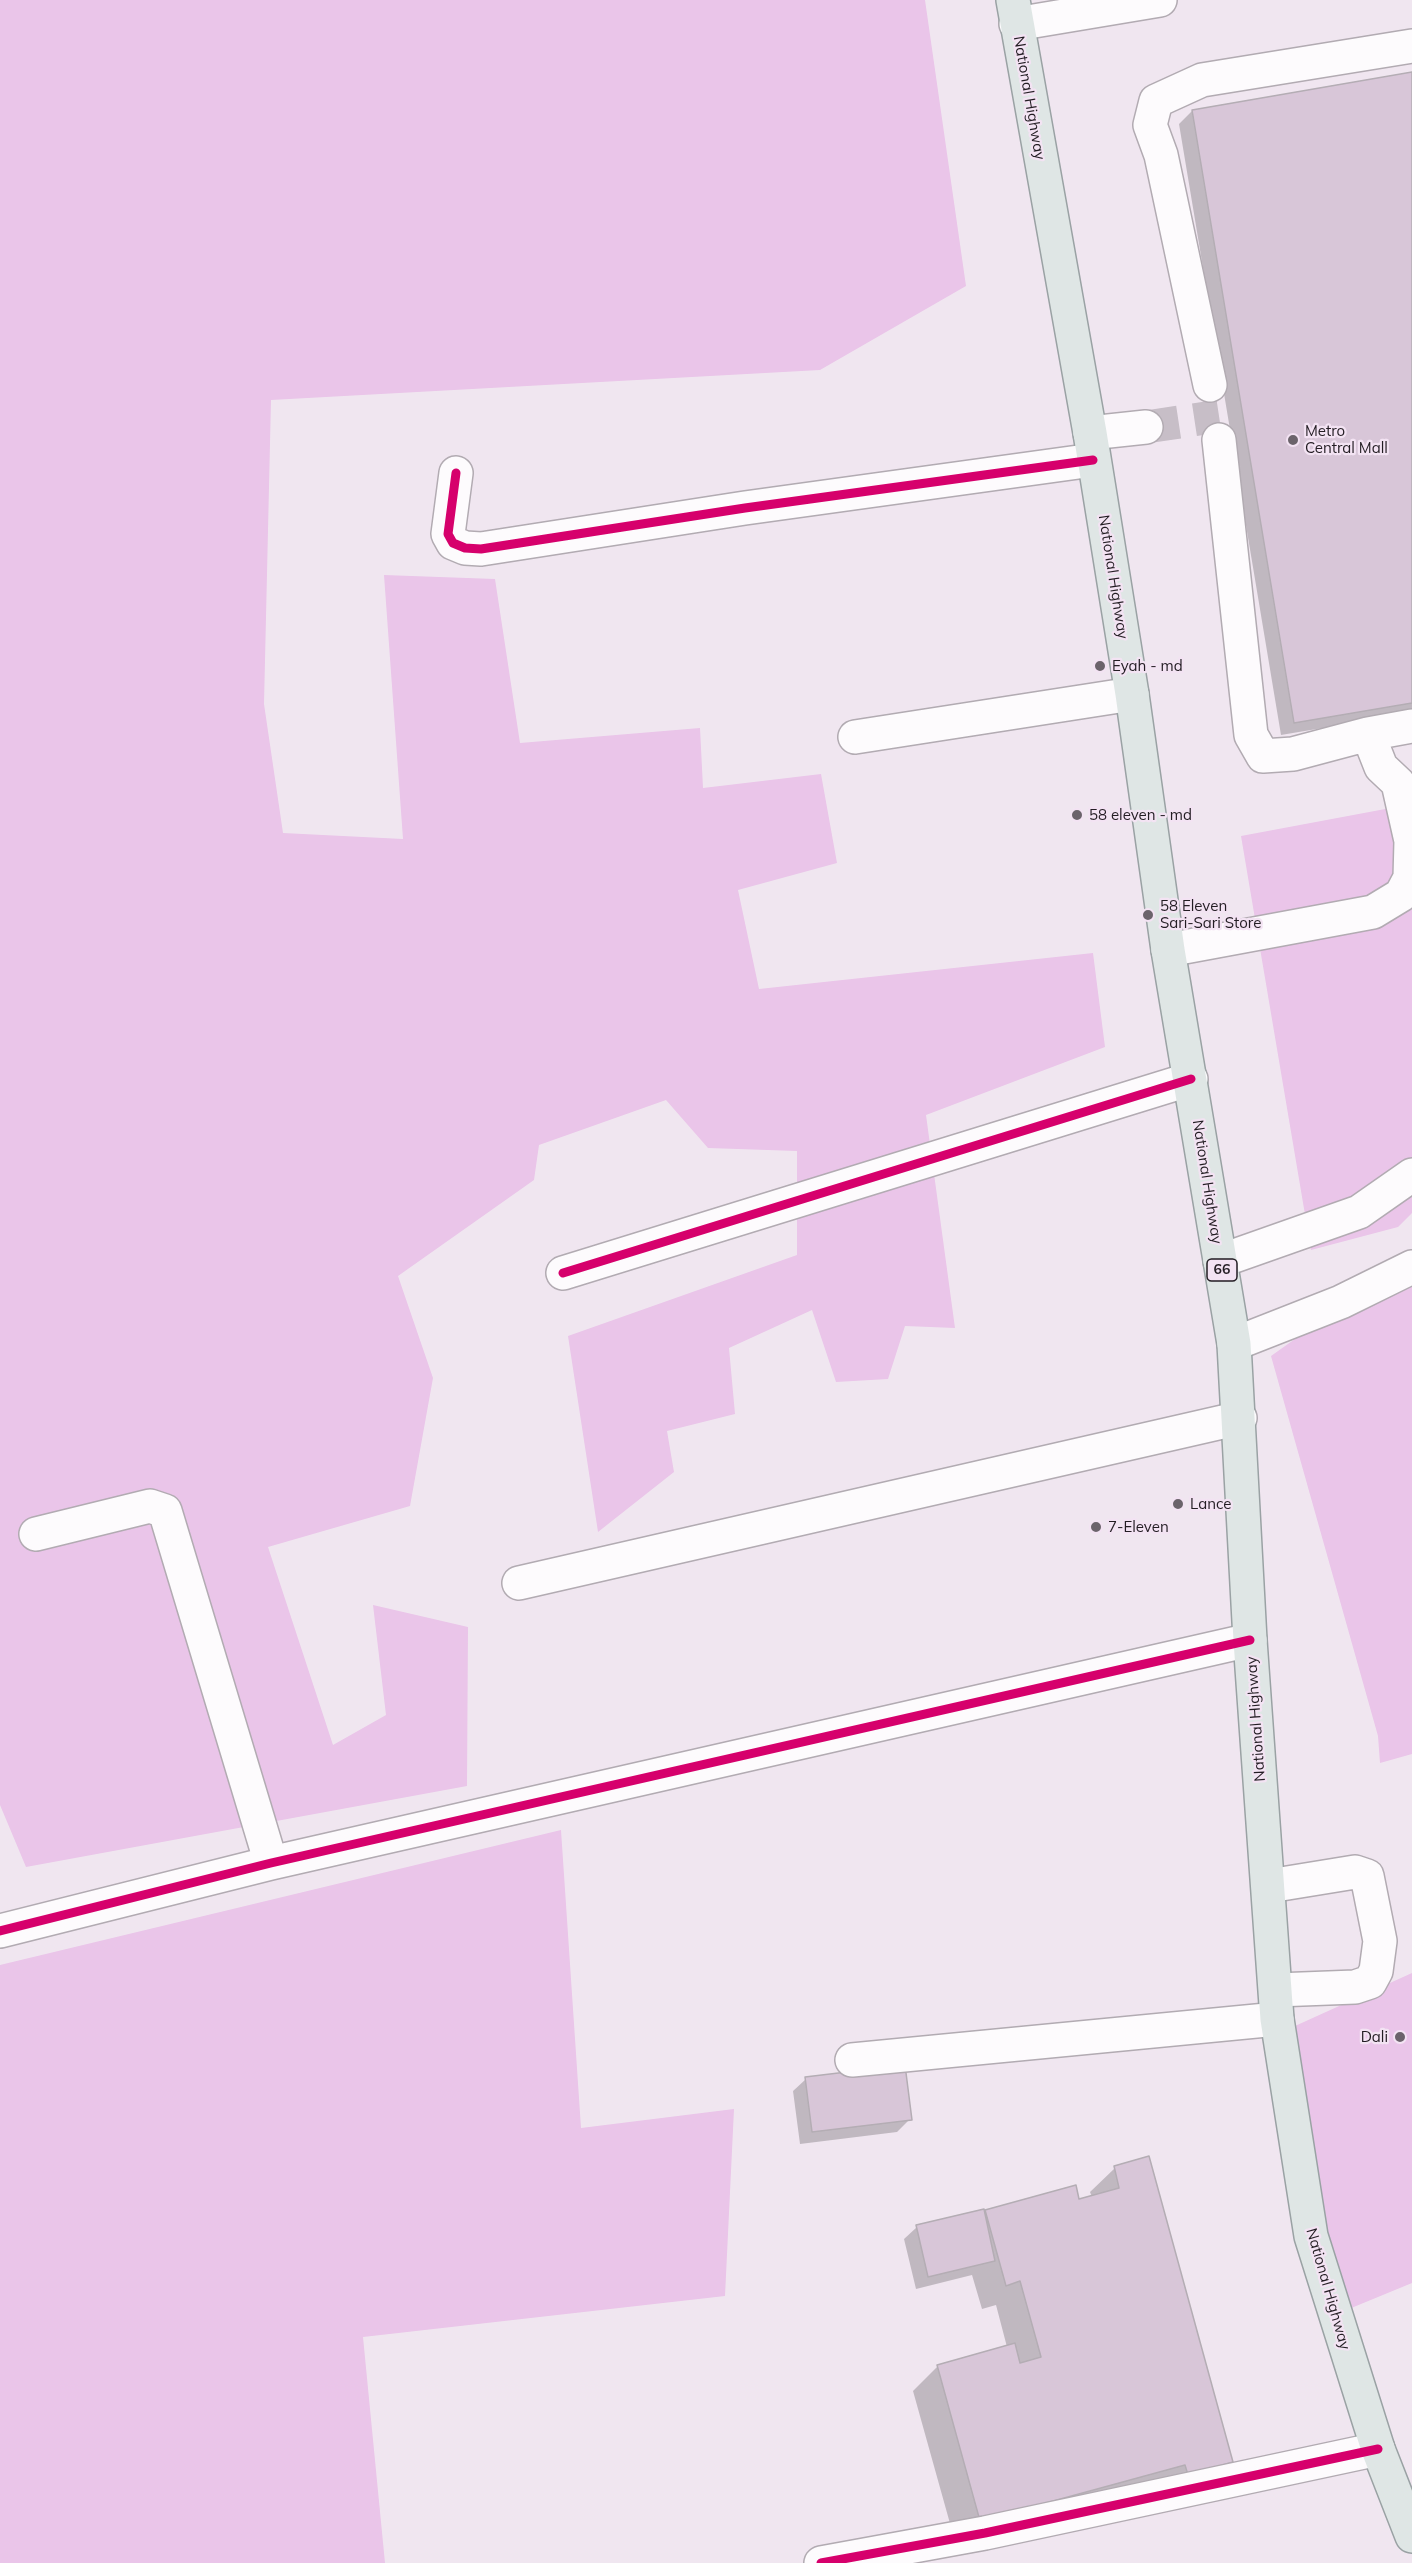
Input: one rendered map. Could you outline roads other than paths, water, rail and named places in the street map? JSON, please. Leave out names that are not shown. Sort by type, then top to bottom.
[{"type":"main road","name":"National Highway","points":[[1015,12],[1092,447],[1132,694],[1168,950],[1234,1344],[1240,1418],[1250,1640],[1277,2005],[1311,2236],[1378,2449],[1412,2536]]},
{"type":"street","points":[[1015,12],[1160,0]]},
{"type":"street","points":[[1210,386],[1161,155],[1150,125],[1156,101],[1202,81],[1412,46]]},
{"type":"street","points":[[456,473],[448,534],[453,543],[465,548],[481,549],[734,510],[1092,447],[1146,427]]},
{"type":"street","points":[[1219,440],[1251,735],[1263,756],[1293,754],[1368,734],[1412,726]]},
{"type":"street","points":[[855,737],[1132,694]]},
{"type":"street","points":[[1168,950],[1373,912],[1401,895],[1410,878],[1412,841],[1398,783],[1381,767],[1368,734]]},
{"type":"street","points":[[563,1273],[1191,1078]]},
{"type":"street","points":[[1220,1261],[1359,1212],[1412,1175]]},
{"type":"street","points":[[1234,1344],[1341,1302],[1412,1267]]},
{"type":"street","points":[[519,1583],[1240,1418]]},
{"type":"street","points":[[36,1534],[150,1506],[165,1511],[271,1863]]},
{"type":"street","points":[[0,1931],[271,1863],[1250,1640]]},
{"type":"street","points":[[852,2060],[1277,2005],[1370,1982],[1376,1971],[1380,1941],[1367,1876],[1355,1872],[1269,1886]]},
{"type":"street","points":[[821,2563],[985,2533],[1378,2449]]},
{"type":"tunnel","points":[[1146,427],[1219,416]]},
{"type":"place","name":"Metro Central Mall","points":[[1293,440]]},
{"type":"place","name":"Eyah - md","points":[[1100,666]]},
{"type":"place","name":"58 eleven - md","points":[[1077,815]]},
{"type":"place","name":"58 Eleven Sari-Sari Store","points":[[1148,915]]},
{"type":"place","name":"Lance","points":[[1178,1504]]},
{"type":"place","name":"7-Eleven","points":[[1096,1527]]},
{"type":"place","name":"Dali","points":[[1400,2037]]}]
